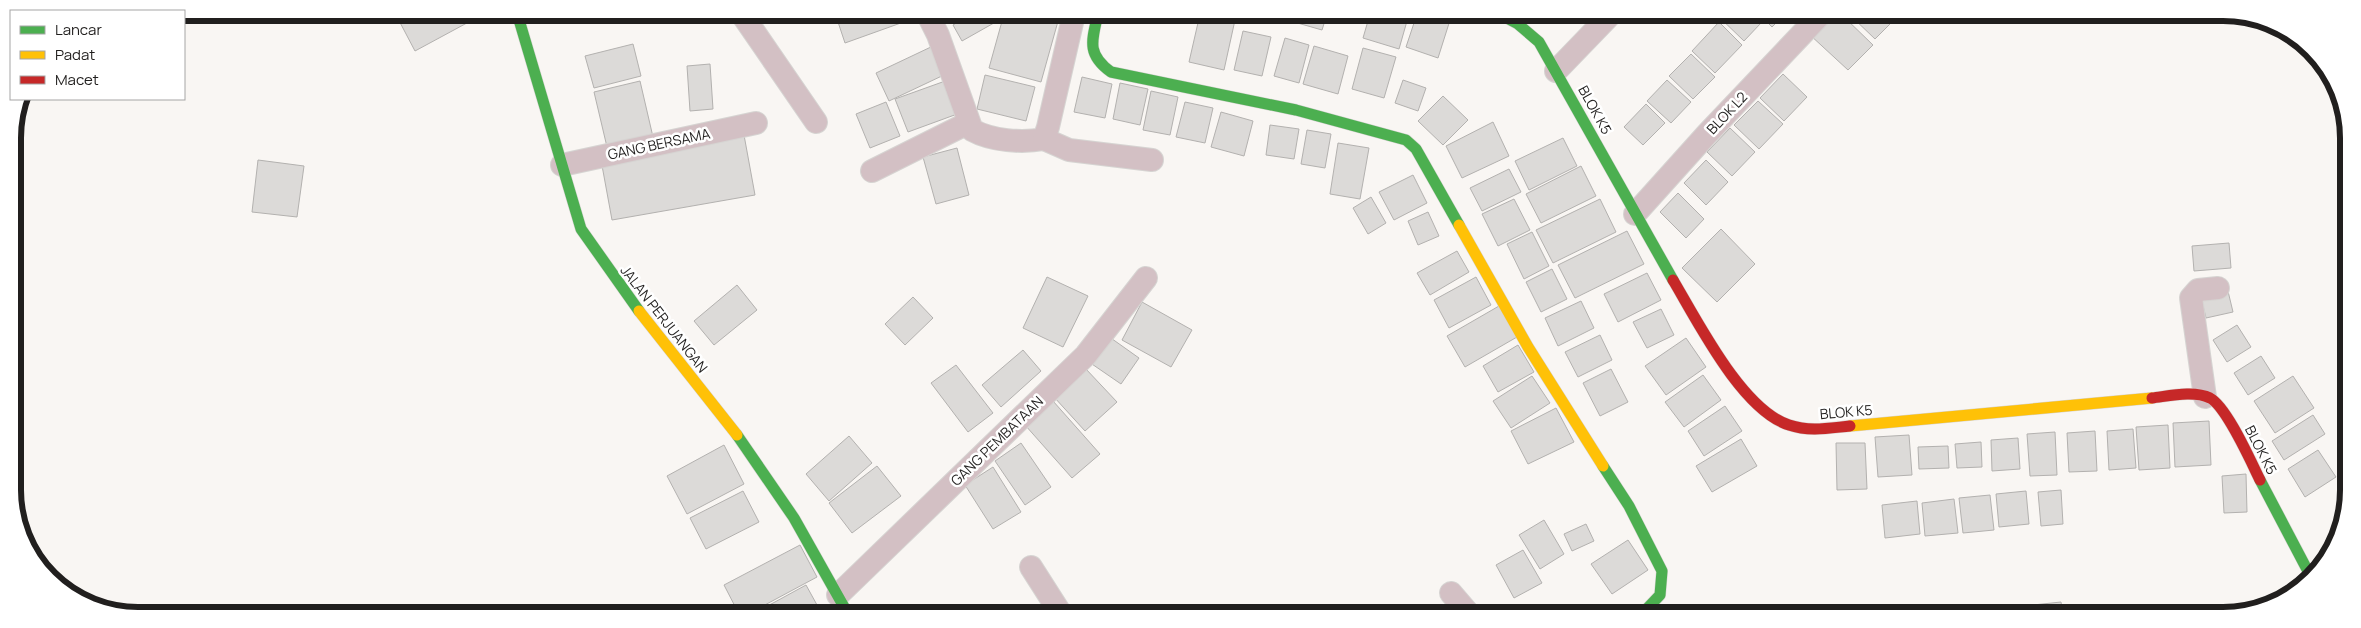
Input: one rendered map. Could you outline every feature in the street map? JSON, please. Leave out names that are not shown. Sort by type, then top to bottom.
[{"type":"street","name":"JALAN PERJUANGAN","points":[[519,21],[581,229],[600,260],[638,313],[732,429],[809,541],[843,604]]},
{"type":"street","points":[[747,21],[816,122]]},
{"type":"street","points":[[931,21],[938,35],[968,124],[972,130],[981,135],[1020,141],[1044,139],[1069,150],[1152,160]]},
{"type":"street","points":[[1044,139],[1072,21]]},
{"type":"street","points":[[1096,21],[1092,38],[1092,53],[1098,64],[1111,72],[1296,110],[1406,140],[1416,149],[1528,347],[1629,506],[1662,571],[1660,595],[1649,606]]},
{"type":"street","name":"BLOK K5","points":[[1512,21],[1538,42],[1556,71],[1670,278],[1712,343],[1753,402],[1778,421],[1796,428],[1813,430],[2189,394],[2210,398],[2224,411],[2307,570]]},
{"type":"street","points":[[1556,71],[1604,21]]},
{"type":"street","name":"BLOK L2","points":[[1635,214],[1813,21]]},
{"type":"street","name":"GANG BERSAMA","points":[[562,165],[756,123]]},
{"type":"street","points":[[872,172],[968,124]]},
{"type":"street","name":"GANG PEMBATAAN","points":[[843,604],[1086,354],[1146,278]]},
{"type":"street","points":[[2205,397],[2191,298],[2193,292],[2198,290],[2218,288]]},
{"type":"street","points":[[1031,567],[1056,607]]},
{"type":"street","points":[[1452,593],[1463,606]]},
{"type":"building","points":[[399,21],[471,21],[415,51]]},
{"type":"building","points":[[838,21],[906,21],[845,43]]},
{"type":"building","points":[[960,21],[997,21],[962,41],[953,25]]},
{"type":"building","points":[[1002,21],[1058,21],[1041,82],[989,68]]},
{"type":"building","points":[[1198,21],[1235,21],[1224,70],[1189,62]]},
{"type":"building","points":[[1290,21],[1325,21],[1322,30]]},
{"type":"building","points":[[1368,21],[1407,21],[1399,49],[1363,38]]},
{"type":"building","points":[[1415,21],[1450,21],[1438,58],[1406,47]]},
{"type":"building","points":[[1723,21],[1759,21],[1761,23],[1744,41]]},
{"type":"building","points":[[1766,21],[1778,21],[1772,27]]},
{"type":"building","points":[[1821,21],[1848,21],[1873,45],[1848,70],[1809,34]]},
{"type":"building","points":[[1856,21],[1893,21],[1875,39]]},
{"type":"building","points":[[1719,22],[1742,45],[1715,73],[1692,51]]},
{"type":"building","points":[[1243,31],[1271,37],[1262,76],[1234,70]]},
{"type":"building","points":[[1285,38],[1309,45],[1299,83],[1274,76]]},
{"type":"building","points":[[633,44],[641,76],[594,88],[585,56]]},
{"type":"building","points":[[933,46],[946,74],[889,101],[876,73]]},
{"type":"building","points":[[1314,46],[1348,56],[1338,94],[1303,84]]},
{"type":"building","points":[[1363,48],[1396,57],[1384,98],[1352,89]]},
{"type":"building","points":[[1691,54],[1715,77],[1693,99],[1669,76]]},
{"type":"building","points":[[710,64],[713,109],[690,111],[687,66]]},
{"type":"building","points":[[1783,74],[1807,97],[1784,121],[1760,98]]},
{"type":"building","points":[[985,75],[1035,87],[1026,121],[977,109]]},
{"type":"building","points":[[1082,77],[1112,84],[1105,118],[1074,112]]},
{"type":"building","points":[[948,80],[960,113],[908,132],[895,99]]},
{"type":"building","points":[[1403,80],[1426,88],[1418,111],[1395,103]]},
{"type":"building","points":[[1667,80],[1691,102],[1671,123],[1647,101]]},
{"type":"building","points":[[640,81],[653,137],[607,147],[594,92]]},
{"type":"building","points":[[1120,83],[1148,89],[1140,125],[1113,119]]},
{"type":"building","points":[[1151,91],[1178,97],[1170,135],[1143,130]]},
{"type":"building","points":[[1443,96],[1468,120],[1443,145],[1418,121]]},
{"type":"building","points":[[1758,101],[1783,124],[1759,149],[1734,125]]},
{"type":"building","points":[[886,102],[900,136],[870,148],[856,114]]},
{"type":"building","points":[[1185,102],[1213,108],[1205,143],[1176,137]]},
{"type":"building","points":[[1646,104],[1665,123],[1643,145],[1624,127]]},
{"type":"building","points":[[1221,112],[1253,121],[1244,156],[1211,147]]},
{"type":"building","points":[[1493,122],[1509,156],[1462,178],[1446,146]]},
{"type":"building","points":[[1270,125],[1299,129],[1294,159],[1266,155]]},
{"type":"building","points":[[1730,128],[1755,152],[1732,176],[1707,152]]},
{"type":"building","points":[[1307,130],[1331,134],[1325,168],[1301,164]]},
{"type":"building","points":[[744,135],[755,195],[612,220],[601,160]]},
{"type":"building","points":[[1563,138],[1577,166],[1529,190],[1515,161]]},
{"type":"building","points":[[1338,143],[1369,148],[1360,199],[1330,194]]},
{"type":"building","points":[[957,148],[969,195],[936,204],[923,157]]},
{"type":"building","points":[[258,160],[304,166],[297,217],[252,212]]},
{"type":"building","points":[[1706,160],[1728,182],[1706,205],[1684,183]]},
{"type":"building","points":[[1581,166],[1596,196],[1541,223],[1526,194]]},
{"type":"building","points":[[1509,169],[1521,192],[1482,211],[1470,188]]},
{"type":"building","points":[[1413,175],[1427,203],[1394,220],[1379,192]]},
{"type":"building","points":[[1678,193],[1704,219],[1686,238],[1660,212]]},
{"type":"building","points":[[1371,197],[1386,223],[1368,234],[1353,208]]},
{"type":"building","points":[[1514,199],[1530,230],[1498,246],[1482,214]]},
{"type":"building","points":[[1600,199],[1616,232],[1553,263],[1536,230]]},
{"type":"building","points":[[1428,212],[1439,236],[1418,245],[1408,221]]},
{"type":"building","points":[[1721,229],[1755,264],[1717,302],[1682,268]]},
{"type":"building","points":[[1627,231],[1644,264],[1575,298],[1558,265]]},
{"type":"building","points":[[1532,232],[1549,266],[1524,279],[1507,244]]},
{"type":"building","points":[[2229,243],[2231,268],[2194,271],[2192,246]]},
{"type":"building","points":[[1457,251],[1469,272],[1430,295],[1417,273]]},
{"type":"building","points":[[1552,269],[1567,299],[1541,312],[1526,282]]},
{"type":"building","points":[[1647,273],[1661,300],[1618,322],[1604,294]]},
{"type":"building","points":[[1047,277],[1088,296],[1063,347],[1023,328]]},
{"type":"building","points":[[1476,277],[1491,305],[1449,328],[1434,300]]},
{"type":"building","points":[[737,285],[757,310],[714,345],[694,321]]},
{"type":"building","points":[[2227,287],[2233,312],[2206,318],[2200,294]]},
{"type":"building","points":[[913,297],[933,318],[905,345],[885,324]]},
{"type":"building","points":[[1581,301],[1594,328],[1558,346],[1545,318]]},
{"type":"building","points":[[1142,302],[1192,330],[1171,367],[1122,340]]},
{"type":"building","points":[[1499,306],[1517,337],[1465,367],[1447,336]]},
{"type":"building","points":[[1661,309],[1674,335],[1647,348],[1633,322]]},
{"type":"building","points":[[2237,325],[2251,347],[2227,362],[2213,340]]},
{"type":"building","points":[[1600,335],[1612,360],[1578,377],[1565,352]]},
{"type":"building","points":[[1108,336],[1139,358],[1121,384],[1089,362]]},
{"type":"building","points":[[1686,338],[1706,367],[1666,395],[1645,366]]},
{"type":"building","points":[[1518,345],[1534,372],[1498,392],[1483,366]]},
{"type":"building","points":[[1023,350],[1041,371],[1001,407],[982,385]]},
{"type":"building","points":[[2261,356],[2275,378],[2248,395],[2234,373]]},
{"type":"building","points":[[956,365],[993,413],[968,432],[931,383]]},
{"type":"building","points":[[1085,368],[1117,402],[1085,431],[1054,397]]},
{"type":"building","points":[[1611,369],[1628,402],[1600,416],[1583,383]]},
{"type":"building","points":[[1703,375],[1721,400],[1684,427],[1665,402]]},
{"type":"building","points":[[1532,376],[1550,403],[1511,428],[1493,401]]},
{"type":"building","points":[[2293,376],[2314,408],[2275,433],[2254,401]]},
{"type":"building","points":[[1053,401],[1100,454],[1072,478],[1025,425]]},
{"type":"building","points":[[1725,406],[1742,431],[1704,456],[1688,431]]},
{"type":"building","points":[[1556,408],[1574,442],[1528,464],[1511,431]]},
{"type":"building","points":[[2313,415],[2325,434],[2284,460],[2272,441]]},
{"type":"building","points":[[2209,421],[2211,465],[2175,467],[2173,423]]},
{"type":"building","points":[[2168,425],[2170,468],[2139,470],[2136,427]]},
{"type":"building","points":[[2133,429],[2136,468],[2109,470],[2107,431]]},
{"type":"building","points":[[2095,431],[2097,471],[2069,472],[2067,433]]},
{"type":"building","points":[[2055,432],[2057,475],[2030,476],[2027,434]]},
{"type":"building","points":[[1909,435],[1912,475],[1878,477],[1875,437]]},
{"type":"building","points":[[849,436],[872,463],[829,501],[806,474]]},
{"type":"building","points":[[2018,438],[2020,469],[1992,471],[1991,440]]},
{"type":"building","points":[[1741,439],[1757,466],[1712,492],[1696,466]]},
{"type":"building","points":[[1981,442],[1982,467],[1957,468],[1955,444]]},
{"type":"building","points":[[1021,443],[1051,487],[1025,505],[995,461]]},
{"type":"building","points":[[1836,443],[1865,443],[1867,489],[1837,490]]},
{"type":"building","points":[[724,445],[744,484],[687,514],[667,476]]},
{"type":"building","points":[[1948,446],[1949,468],[1919,469],[1918,447]]},
{"type":"building","points":[[2318,450],[2336,477],[2305,497],[2288,469]]},
{"type":"building","points":[[877,466],[901,496],[852,533],[829,503]]},
{"type":"building","points":[[993,467],[1021,512],[993,529],[965,485]]},
{"type":"building","points":[[2246,474],[2247,512],[2224,513],[2222,476]]},
{"type":"building","points":[[2061,490],[2063,524],[2041,526],[2038,492]]},
{"type":"building","points":[[743,491],[759,522],[706,549],[690,518]]},
{"type":"building","points":[[2026,491],[2029,524],[1999,527],[1996,494]]},
{"type":"building","points":[[1990,495],[1994,530],[1963,533],[1959,498]]},
{"type":"building","points":[[1954,499],[1958,533],[1925,536],[1922,503]]},
{"type":"building","points":[[1917,501],[1920,534],[1885,538],[1882,505]]},
{"type":"building","points":[[1544,520],[1564,554],[1540,569],[1519,535]]},
{"type":"building","points":[[1586,524],[1594,541],[1572,551],[1564,534]]},
{"type":"building","points":[[1628,540],[1648,570],[1612,594],[1591,564]]},
{"type":"building","points":[[800,545],[817,577],[762,607],[735,607],[724,585]]},
{"type":"building","points":[[1523,550],[1542,583],[1514,598],[1496,565]]},
{"type":"building","points":[[806,585],[818,607],[766,607]]},
{"type":"building","points":[[2061,602],[2062,606],[2033,606]]},
{"type":"traffic: fast","points":[[519,21],[581,229],[639,311]]},
{"type":"traffic: fast","points":[[1096,21],[1093,39],[1094,53],[1111,72],[1296,110],[1406,140],[1416,149],[1459,225]]},
{"type":"traffic: fast","points":[[1512,21],[1539,42],[1673,280]]},
{"type":"traffic: fast","points":[[737,435],[794,518],[844,607]]},
{"type":"traffic: fast","points":[[1603,466],[1629,506],[1662,571],[1660,595],[1649,606]]},
{"type":"traffic: fast","points":[[2260,480],[2307,570]]},
{"type":"traffic: slow","points":[[1459,225],[1528,347],[1603,466]]},
{"type":"traffic: slow","points":[[639,311],[737,435]]},
{"type":"traffic: slow","points":[[1850,426],[2152,398]]},
{"type":"traffic: jam","points":[[1673,280],[1723,363],[1738,384],[1755,402],[1772,416],[1789,425],[1820,429],[1850,426]]},
{"type":"traffic: jam","points":[[2152,398],[2197,394],[2210,398],[2217,403],[2231,423],[2260,480]]}]
